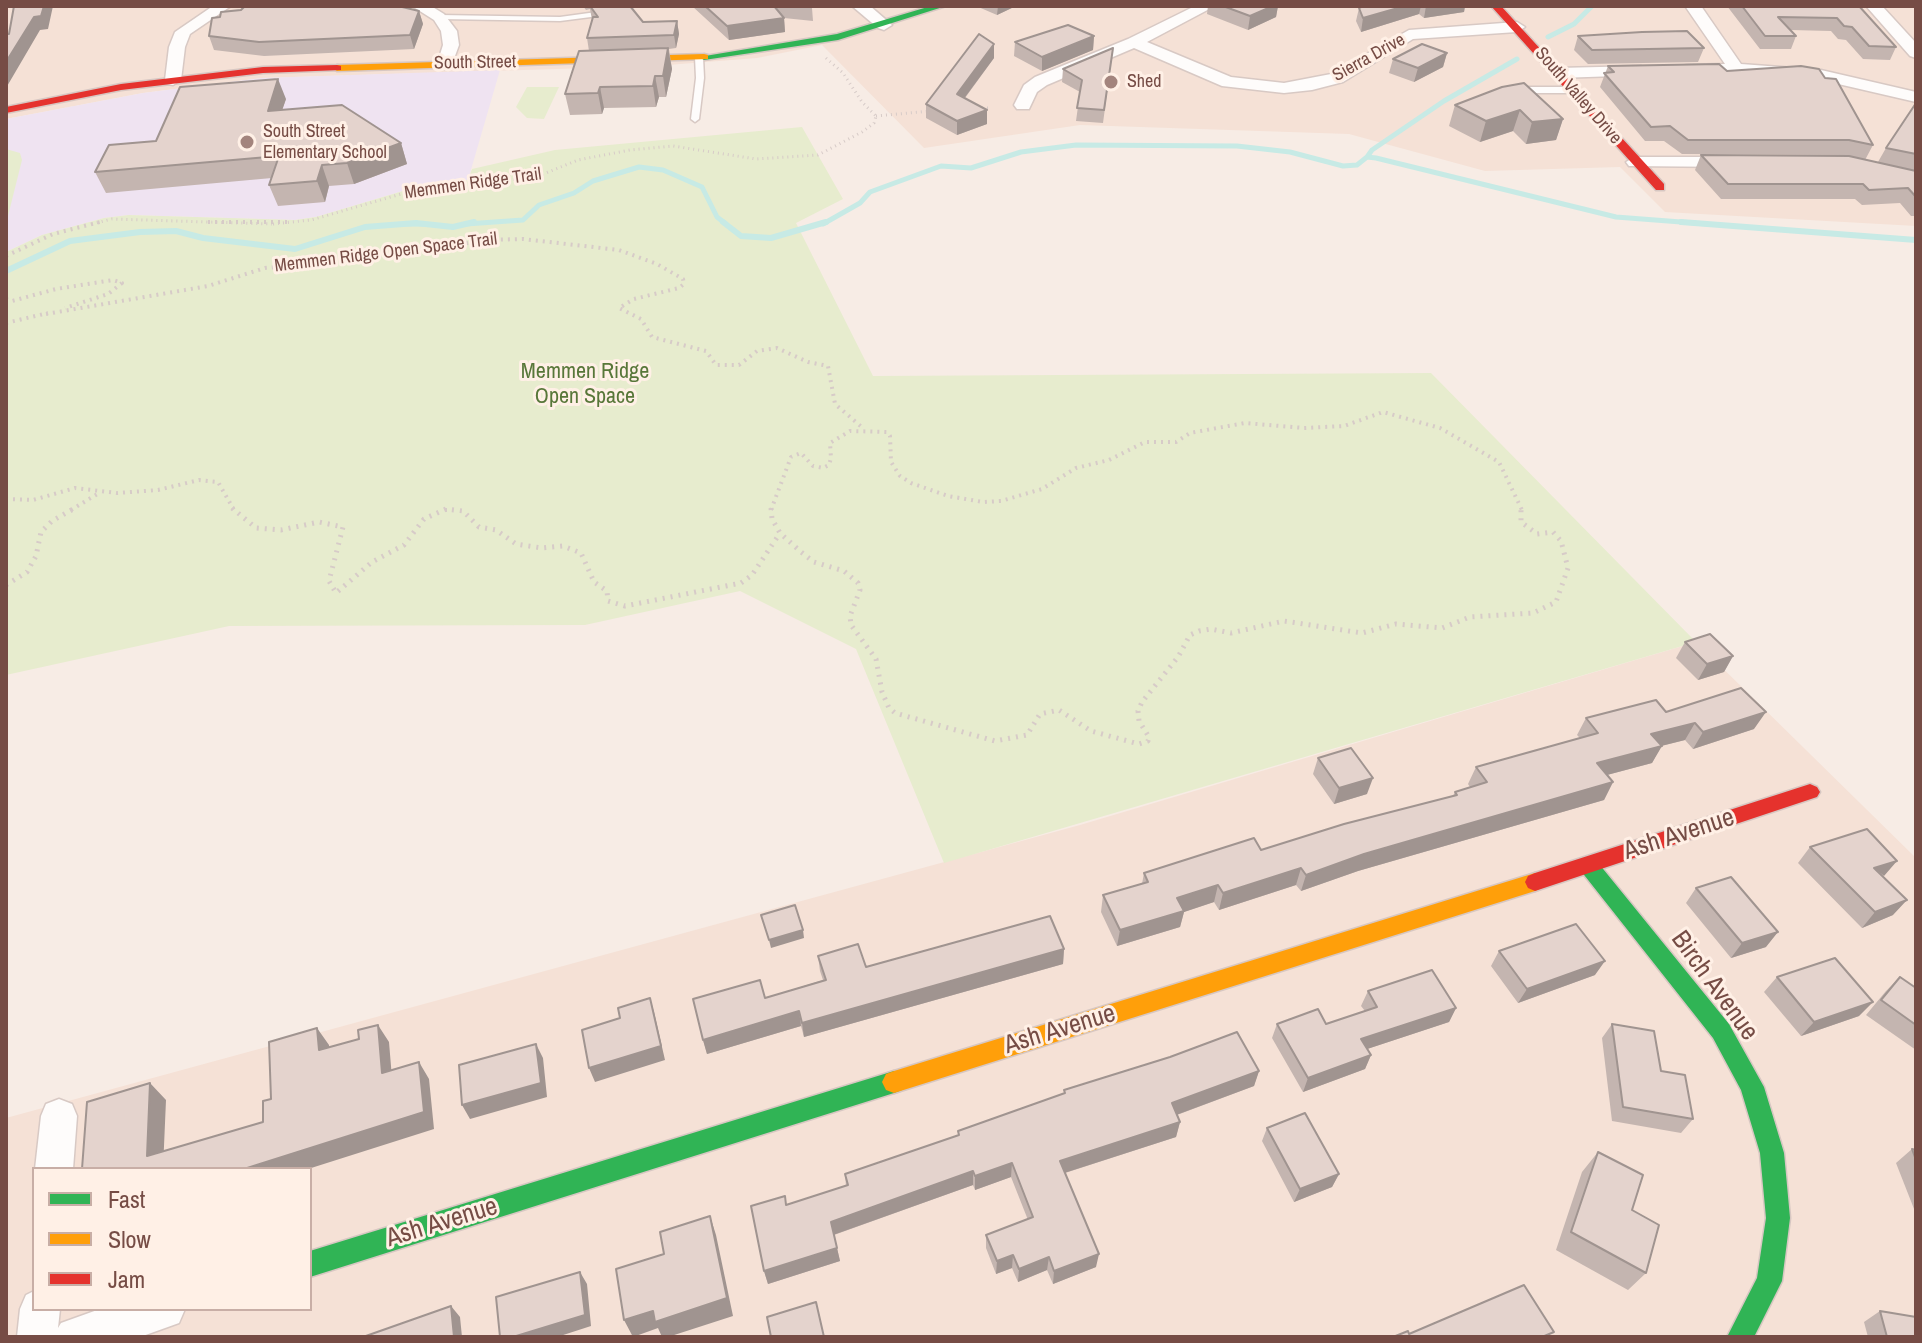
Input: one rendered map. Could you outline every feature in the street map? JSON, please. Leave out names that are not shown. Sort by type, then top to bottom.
[{"type":"street","points":[[173,80],[177,47],[183,32],[223,6]]},
{"type":"street","points":[[420,6],[440,17],[451,37],[445,64]]},
{"type":"street","points":[[860,6],[884,25]]},
{"type":"street","name":"South Street","points":[[6,110],[173,80],[291,68],[699,57],[805,44],[884,25],[941,6]]},
{"type":"street","points":[[1023,105],[1030,89],[1041,81],[1134,42],[1207,6]]},
{"type":"street","name":"South Valley Drive","points":[[1496,6],[1660,187]]},
{"type":"street","points":[[1693,6],[1736,69]]},
{"type":"street","points":[[1874,6],[1916,53]]},
{"type":"street","name":"Sierra Drive","points":[[1134,42],[1228,82],[1284,88],[1337,78],[1409,35],[1517,27]]},
{"type":"street","points":[[1558,73],[1736,69],[1821,75],[1916,97]]},
{"type":"street","points":[[1896,91],[1909,78]]},
{"type":"street","points":[[1635,162],[1746,162]]},
{"type":"street","name":"Ash Avenue","points":[[312,1263],[1588,865],[1810,792]]},
{"type":"street","name":"Birch Avenue","points":[[1588,865],[1721,1031],[1752,1087],[1772,1153],[1778,1218],[1769,1281],[1740,1337]]},
{"type":"street","points":[[54,1167],[59,1116]]},
{"type":"street","points":[[37,1337],[40,1311]]},
{"type":"street","points":[[75,1337],[159,1311]]},
{"type":"lane","points":[[440,17],[560,19],[614,11]]},
{"type":"lane","points":[[695,119],[699,57]]},
{"type":"lane","points":[[1506,101],[1527,90],[1573,90]]},
{"type":"path","points":[[805,44],[843,73],[862,102],[876,116],[937,110]]},
{"type":"path","points":[[976,108],[989,108]]},
{"type":"path","name":"Memmen Ridge Trail","points":[[6,256],[53,234],[112,219],[273,224],[311,220],[415,190],[536,177],[578,160],[630,150],[673,146],[756,159],[818,155],[862,132],[874,123],[876,116]]},
{"type":"path","name":"Memmen Ridge Open Space Trail","points":[[6,323],[117,303],[154,293],[208,286],[265,268],[362,260],[474,241],[523,239],[607,248],[632,253],[669,269],[683,279],[684,284],[679,288],[634,299],[619,308],[641,319],[652,337],[706,351],[716,365],[739,365],[757,351],[777,348],[808,362],[828,366],[832,398],[839,411],[865,429],[887,432],[895,469],[911,483],[948,496],[983,502],[1001,501],[1042,489],[1076,468],[1109,460],[1130,447],[1141,446],[1145,442],[1176,442],[1190,433],[1245,423],[1304,428],[1344,426],[1383,412],[1440,428],[1499,462],[1522,510],[1521,522],[1537,534],[1553,532],[1559,537],[1568,568],[1556,602],[1533,613],[1470,617],[1442,628],[1396,624],[1362,633],[1294,621],[1231,633],[1211,629],[1199,631],[1190,635],[1178,657],[1138,711],[1148,741],[1127,743],[1091,731],[1059,710],[1040,714],[1027,735],[995,741],[937,727],[895,713],[889,708],[880,685],[876,659],[851,625],[850,616],[860,590],[858,583],[844,571],[814,562],[780,533]]},
{"type":"path","name":"Memmen Ridge Open Space Trail","points":[[6,299],[12,301],[113,280],[122,283],[108,294],[46,314]]},
{"type":"path","name":"Memmen Ridge Open Space Trail","points":[[849,418],[850,431]]},
{"type":"path","points":[[6,499],[33,500],[75,488],[102,492],[158,490],[210,480],[218,482],[233,509],[256,528],[281,530],[319,522],[340,526],[344,532],[329,581],[336,593],[372,562],[404,545],[424,519],[446,509],[463,511],[479,527],[496,530],[516,544],[542,548],[563,546],[581,553],[594,582],[607,591],[608,601],[625,606],[741,583],[752,575],[780,533],[772,519],[771,504],[791,457],[801,453],[813,466],[823,468],[829,465],[831,458],[830,443],[850,431],[865,429]]},
{"type":"path","points":[[6,585],[27,572],[36,556],[41,532],[52,521],[102,492]]},
{"type":"path","points":[[770,546],[790,542]]},
{"type":"shaded area","points":[[6,6],[1916,6],[1916,226],[1665,212],[1620,167],[1485,171],[1349,134],[1080,125],[924,148],[822,45],[757,58],[655,66],[262,78],[143,93],[6,119]]},
{"type":"shaded area","points":[[500,70],[468,180],[413,188],[316,217],[295,220],[129,215],[104,218],[42,235],[6,252],[6,119],[143,93],[262,78]]},
{"type":"shaded area","points":[[1696,642],[1916,858],[1916,1337],[6,1337],[6,1118],[1080,825]]},
{"type":"green space","points":[[527,87],[559,87],[544,119],[527,118],[516,107]]},
{"type":"green space","name":"Memmen Ridge Open Space","points":[[802,127],[843,199],[796,223],[873,376],[1431,373],[1696,642],[944,863],[856,649],[740,591],[585,625],[229,626],[6,675],[6,252],[42,235],[104,218],[129,215],[295,220],[316,217],[413,188],[468,180],[472,169],[555,150]]},
{"type":"green space","points":[[6,149],[20,153],[22,160],[6,224]]},
{"type":"building","points":[[14,6],[44,6],[41,16],[34,17],[6,62],[6,34],[9,34]]},
{"type":"building","points":[[245,6],[398,6],[419,11],[410,35],[259,42],[209,36],[212,18],[220,17],[221,12],[241,10]]},
{"type":"building","points":[[590,6],[630,6],[643,22],[677,21],[674,35],[587,38],[593,17],[598,17]]},
{"type":"building","points":[[705,6],[774,6],[784,18],[727,26]]},
{"type":"building","points":[[1223,6],[1273,6],[1250,16]]},
{"type":"building","points":[[1405,6],[1363,18],[1359,8]]},
{"type":"building","points":[[1742,6],[1859,6],[1896,47],[1869,46],[1852,27],[1844,26],[1837,18],[1778,17],[1796,36],[1765,36]]},
{"type":"building","points":[[1068,25],[1094,36],[1042,57],[1015,42]]},
{"type":"building","points":[[1687,31],[1704,48],[1592,50],[1578,36],[1642,32]]},
{"type":"building","points":[[979,34],[994,44],[957,94],[987,110],[957,121],[926,104]]},
{"type":"building","points":[[1422,44],[1447,53],[1418,68],[1393,59]]},
{"type":"building","points":[[668,48],[663,76],[655,76],[653,86],[600,87],[598,93],[565,94],[579,51]]},
{"type":"building","points":[[1113,48],[1104,110],[1077,108],[1082,80],[1063,69]]},
{"type":"building","points":[[1719,64],[1727,71],[1801,66],[1819,69],[1825,78],[1836,79],[1873,145],[1849,140],[1688,140],[1670,126],[1651,127],[1604,73],[1614,72],[1608,66]]},
{"type":"building","points":[[278,79],[268,111],[342,105],[401,143],[347,163],[322,165],[317,181],[269,185],[279,156],[95,172],[109,145],[156,141],[180,87]]},
{"type":"building","points":[[1524,83],[1563,119],[1532,122],[1520,110],[1486,121],[1455,105],[1502,87]]},
{"type":"building","points":[[1916,103],[1916,154],[1886,148]]},
{"type":"building","points":[[1701,155],[1849,156],[1916,171],[1916,197],[1908,188],[1869,190],[1863,184],[1728,184]]},
{"type":"building","points":[[1710,634],[1733,656],[1707,664],[1685,642]]},
{"type":"building","points":[[1741,688],[1766,712],[1703,732],[1695,723],[1651,734],[1662,746],[1597,763],[1613,782],[1364,854],[1306,875],[1301,868],[1223,893],[1218,885],[1177,898],[1184,911],[1120,930],[1103,895],[1148,882],[1144,873],[1254,838],[1261,850],[1344,824],[1457,795],[1455,792],[1487,782],[1476,767],[1598,733],[1586,718],[1656,700],[1666,712]]},
{"type":"building","points":[[1351,748],[1373,778],[1339,788],[1318,758]]},
{"type":"building","points":[[1867,829],[1897,861],[1874,868],[1907,900],[1875,912],[1810,847]]},
{"type":"building","points":[[1731,877],[1778,932],[1742,943],[1696,888]]},
{"type":"building","points":[[795,905],[803,930],[769,940],[761,915]]},
{"type":"building","points":[[1050,916],[1064,949],[802,1023],[799,1011],[703,1040],[693,999],[760,980],[765,998],[826,980],[818,956],[858,944],[866,967]]},
{"type":"building","points":[[1576,924],[1605,961],[1527,989],[1499,951]]},
{"type":"building","points":[[1835,958],[1873,1002],[1814,1022],[1777,977]]},
{"type":"building","points":[[1432,970],[1456,1008],[1361,1039],[1371,1055],[1308,1078],[1277,1024],[1318,1009],[1326,1024],[1377,1007],[1368,991]]},
{"type":"building","points":[[1900,977],[1916,988],[1916,1025],[1881,1000]]},
{"type":"building","points":[[650,998],[661,1046],[589,1068],[582,1030],[620,1018],[618,1008]]},
{"type":"building","points":[[1612,1024],[1654,1031],[1661,1071],[1685,1075],[1693,1119],[1623,1107]]},
{"type":"building","points":[[378,1025],[382,1073],[419,1062],[424,1112],[250,1167],[82,1167],[87,1102],[150,1083],[147,1156],[263,1122],[263,1101],[271,1099],[269,1042],[317,1028],[319,1050],[359,1039],[358,1030]]},
{"type":"building","points":[[1237,1032],[1259,1071],[1172,1103],[1180,1122],[1060,1161],[1099,1254],[1054,1271],[1049,1257],[1019,1269],[1013,1255],[997,1261],[986,1235],[1033,1217],[1012,1163],[975,1176],[973,1171],[831,1222],[837,1248],[764,1271],[751,1206],[785,1196],[786,1205],[848,1185],[845,1174],[959,1135],[958,1131],[1065,1093],[1064,1090],[1170,1057]]},
{"type":"building","points":[[536,1044],[541,1083],[462,1105],[459,1065]]},
{"type":"building","points":[[1305,1113],[1339,1174],[1300,1189],[1267,1128]]},
{"type":"building","points":[[1598,1152],[1643,1175],[1632,1210],[1659,1225],[1646,1273],[1571,1232]]},
{"type":"building","points":[[710,1216],[727,1298],[655,1322],[653,1311],[624,1320],[616,1269],[664,1254],[660,1232]]},
{"type":"building","points":[[580,1272],[585,1315],[513,1337],[500,1337],[496,1297]]},
{"type":"building","points":[[1524,1285],[1554,1332],[1542,1337],[1393,1337],[1408,1331],[1409,1334]]},
{"type":"building","points":[[816,1302],[824,1337],[771,1337],[767,1317]]},
{"type":"building","points":[[451,1306],[454,1337],[363,1337]]},
{"type":"building","points":[[1880,1311],[1916,1317],[1916,1337],[1887,1337]]},
{"type":"waterway","points":[[1548,37],[1574,24],[1592,6]]},
{"type":"waterway","points":[[1367,157],[1372,150],[1444,101],[1517,59]]},
{"type":"waterway","points":[[823,224],[860,203],[870,192],[941,166],[971,168],[1021,152],[1076,145],[1237,146],[1290,152],[1343,166],[1357,165],[1367,157]]},
{"type":"waterway","points":[[1367,157],[1616,217],[1681,222]]},
{"type":"waterway","points":[[466,224],[523,220],[539,205],[574,193],[593,181],[639,167],[663,170],[702,187],[717,217],[726,224]]},
{"type":"waterway","points":[[6,271],[70,241],[140,232],[176,231],[203,238],[295,249],[365,227],[416,223],[453,227],[474,222]]},
{"type":"waterway","points":[[723,222],[741,236],[771,238],[826,222]]},
{"type":"waterway","points":[[1681,222],[1916,240]]},
{"type":"waterway","points":[[1681,222],[1707,224]]},
{"type":"waterway","points":[[404,224],[425,224]]},
{"type":"traffic: fast","points":[[704,57],[838,37],[941,6]]},
{"type":"traffic: fast","points":[[1588,865],[1721,1031],[1752,1087],[1772,1153],[1778,1218],[1769,1281],[1740,1337]]},
{"type":"traffic: fast","points":[[312,1263],[894,1082]]},
{"type":"traffic: slow","points":[[337,68],[704,57]]},
{"type":"traffic: slow","points":[[894,1082],[1535,882]]},
{"type":"traffic: jam","points":[[1496,6],[1660,187]]},
{"type":"traffic: jam","points":[[6,110],[121,87],[263,70],[337,68]]},
{"type":"traffic: jam","points":[[1535,882],[1810,792]]},
{"type":"place","name":"Shed","points":[[1111,82]]},
{"type":"place","name":"South Street Elementary School","points":[[247,142]]}]
